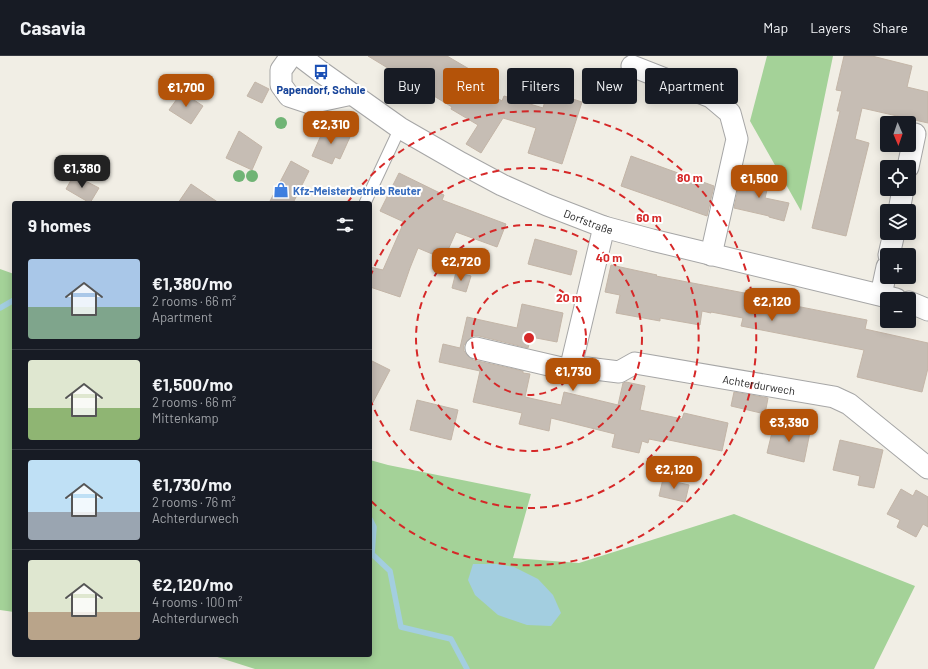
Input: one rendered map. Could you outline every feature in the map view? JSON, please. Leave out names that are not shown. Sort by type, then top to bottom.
[{"type":"street","name":"Dorfstraße","points":[[352,94],[310,103],[290,96],[282,85],[281,70],[300,57],[400,128],[461,163],[502,185],[547,205],[604,227],[711,255],[880,295]]},
{"type":"street","points":[[631,61],[711,97],[730,113],[737,139],[711,255]]},
{"type":"street","points":[[570,370],[604,227]]},
{"type":"street","points":[[916,305],[928,310]]},
{"type":"street","name":"Achterdurwech","points":[[476,348],[570,370],[587,368],[618,372],[635,363],[834,397],[850,404],[928,468]]},
{"type":"lane","points":[[366,201],[400,128]]},
{"type":"green space","points":[[767,56],[833,56],[801,211],[750,121]]},
{"type":"green space","points":[[0,269],[12,273],[12,612],[0,610]]},
{"type":"green space","points":[[372,461],[531,494],[513,558],[579,563],[734,514],[915,586],[874,669],[255,669],[217,657],[372,657]]},
{"type":"water","points":[[473,564],[497,564],[514,567],[538,579],[553,595],[561,613],[551,626],[527,625],[498,615],[475,595],[468,580]]},
{"type":"building","points":[[368,56],[447,56],[467,68],[443,68],[443,102],[435,97],[435,68],[388,68]]},
{"type":"building","points":[[844,56],[872,56],[912,66],[907,87],[928,92],[928,123],[916,120],[916,116],[897,116],[862,108],[855,139],[869,143],[846,236],[812,228],[840,111],[837,111],[842,91],[836,90]]},
{"type":"building","points":[[255,82],[269,89],[262,103],[247,96]]},
{"type":"building","points":[[182,92],[203,106],[191,124],[169,110]]},
{"type":"building","points":[[504,96],[507,97],[507,104],[530,104],[543,108],[544,104],[574,104],[574,99],[582,102],[562,164],[528,153],[536,128],[503,118],[481,153],[466,144],[478,125],[451,109],[452,107],[447,104],[499,104],[499,99],[502,101]]},
{"type":"building","points":[[325,126],[350,137],[340,159],[335,157],[332,164],[312,156]]},
{"type":"building","points":[[239,131],[262,147],[252,170],[226,158]]},
{"type":"building","points":[[631,156],[714,186],[707,216],[621,186]]},
{"type":"building","points":[[291,161],[309,171],[294,201],[270,201]]},
{"type":"building","points":[[399,173],[444,195],[442,200],[506,224],[497,247],[456,232],[444,259],[418,248],[400,297],[372,288],[372,267],[383,270],[404,222],[380,211]]},
{"type":"building","points":[[74,175],[99,188],[91,201],[87,201],[66,189]]},
{"type":"building","points":[[741,175],[769,182],[765,198],[789,203],[784,221],[734,208]]},
{"type":"building","points":[[191,184],[216,201],[179,201]]},
{"type":"building","points":[[535,239],[577,251],[571,275],[528,264]]},
{"type":"building","points":[[611,265],[657,275],[656,276],[760,296],[760,299],[867,320],[865,329],[928,343],[928,368],[922,392],[857,377],[864,350],[741,326],[743,318],[702,311],[700,325],[660,318],[660,321],[616,313],[620,295],[605,292]]},
{"type":"building","points":[[456,272],[471,276],[466,292],[452,288]]},
{"type":"building","points":[[522,304],[563,313],[557,342],[531,337],[528,348],[479,336],[473,336],[464,345],[464,351],[468,356],[473,360],[523,371],[523,373],[530,374],[525,397],[561,405],[564,392],[618,405],[623,383],[626,382],[645,386],[640,410],[682,419],[684,413],[728,423],[722,451],[664,439],[664,442],[649,439],[648,443],[642,441],[639,453],[612,447],[615,434],[551,418],[549,431],[519,424],[522,413],[473,402],[480,371],[439,362],[443,344],[460,348],[467,317],[517,328]]},
{"type":"building","points":[[372,361],[390,370],[372,404]]},
{"type":"building","points":[[734,392],[768,398],[765,414],[731,406]]},
{"type":"building","points":[[417,400],[458,410],[451,440],[410,430]]},
{"type":"building","points":[[774,424],[810,432],[804,462],[767,453]]},
{"type":"building","points":[[840,440],[883,450],[874,488],[858,485],[860,476],[833,470]]},
{"type":"building","points":[[663,479],[689,485],[685,502],[659,496]]},
{"type":"building","points":[[901,489],[913,496],[916,490],[928,497],[928,527],[923,524],[916,537],[897,527],[900,520],[887,514]]},
{"type":"waterway","points":[[0,308],[12,301]]},
{"type":"waterway","points":[[372,523],[374,527],[372,554]]},
{"type":"waterway","points":[[372,554],[390,571],[401,627],[451,639],[467,669]]},
{"type":"place","name":"Papendorf, Schule","points":[[321,72]]},
{"type":"place","name":"Kfz-Meisterbetrieb Reuter","points":[[281,190]]}]
